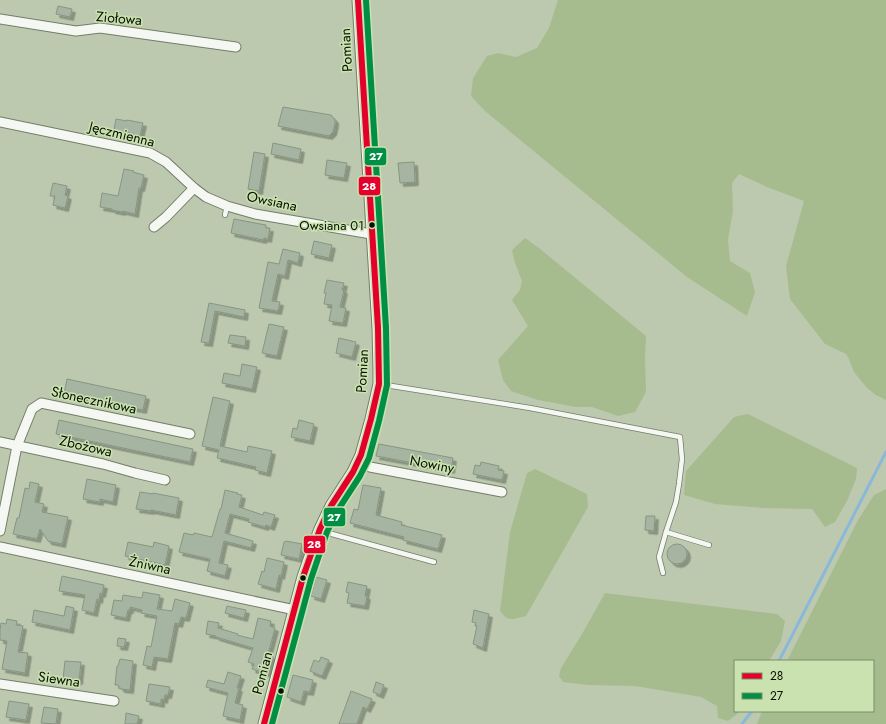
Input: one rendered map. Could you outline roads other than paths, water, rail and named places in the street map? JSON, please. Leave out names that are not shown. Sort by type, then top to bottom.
[{"type":"street","name":"Pomian","points":[[264,724],[303,576],[320,530],[331,506],[358,463],[371,419],[379,384],[378,335],[358,0]]},
{"type":"street","name":"Ziołowa","points":[[0,19],[76,31],[100,28],[236,48]]},
{"type":"street","name":"Jęczmienna","points":[[0,122],[150,153],[166,162],[194,188]]},
{"type":"street","name":"Owsiana","points":[[194,188],[226,210],[372,234]]},
{"type":"street","points":[[154,227],[166,217],[194,188]]},
{"type":"street","name":"Słonecznikowa","points":[[0,531],[17,446],[32,409],[41,403],[190,434]]},
{"type":"street","name":"Zbożowa","points":[[0,442],[103,464],[165,480]]},
{"type":"street","name":"Nowiny","points":[[358,463],[370,467],[502,492]]},
{"type":"street","name":"Żniwna","points":[[0,547],[295,610]]},
{"type":"street","name":"Siewna","points":[[0,684],[114,701]]},
{"type":"lane","points":[[379,384],[530,408],[680,437],[682,459],[676,502],[659,557],[663,573]]},
{"type":"lane","points":[[320,530],[434,562]]},
{"type":"lane","points":[[666,532],[709,545]]},
{"type":"waterway","points":[[780,660],[886,452]]},
{"type":"waterway","points":[[742,724],[751,712]]},
{"type":"place","name":"Owsiana 01","points":[[372,225]]}]
